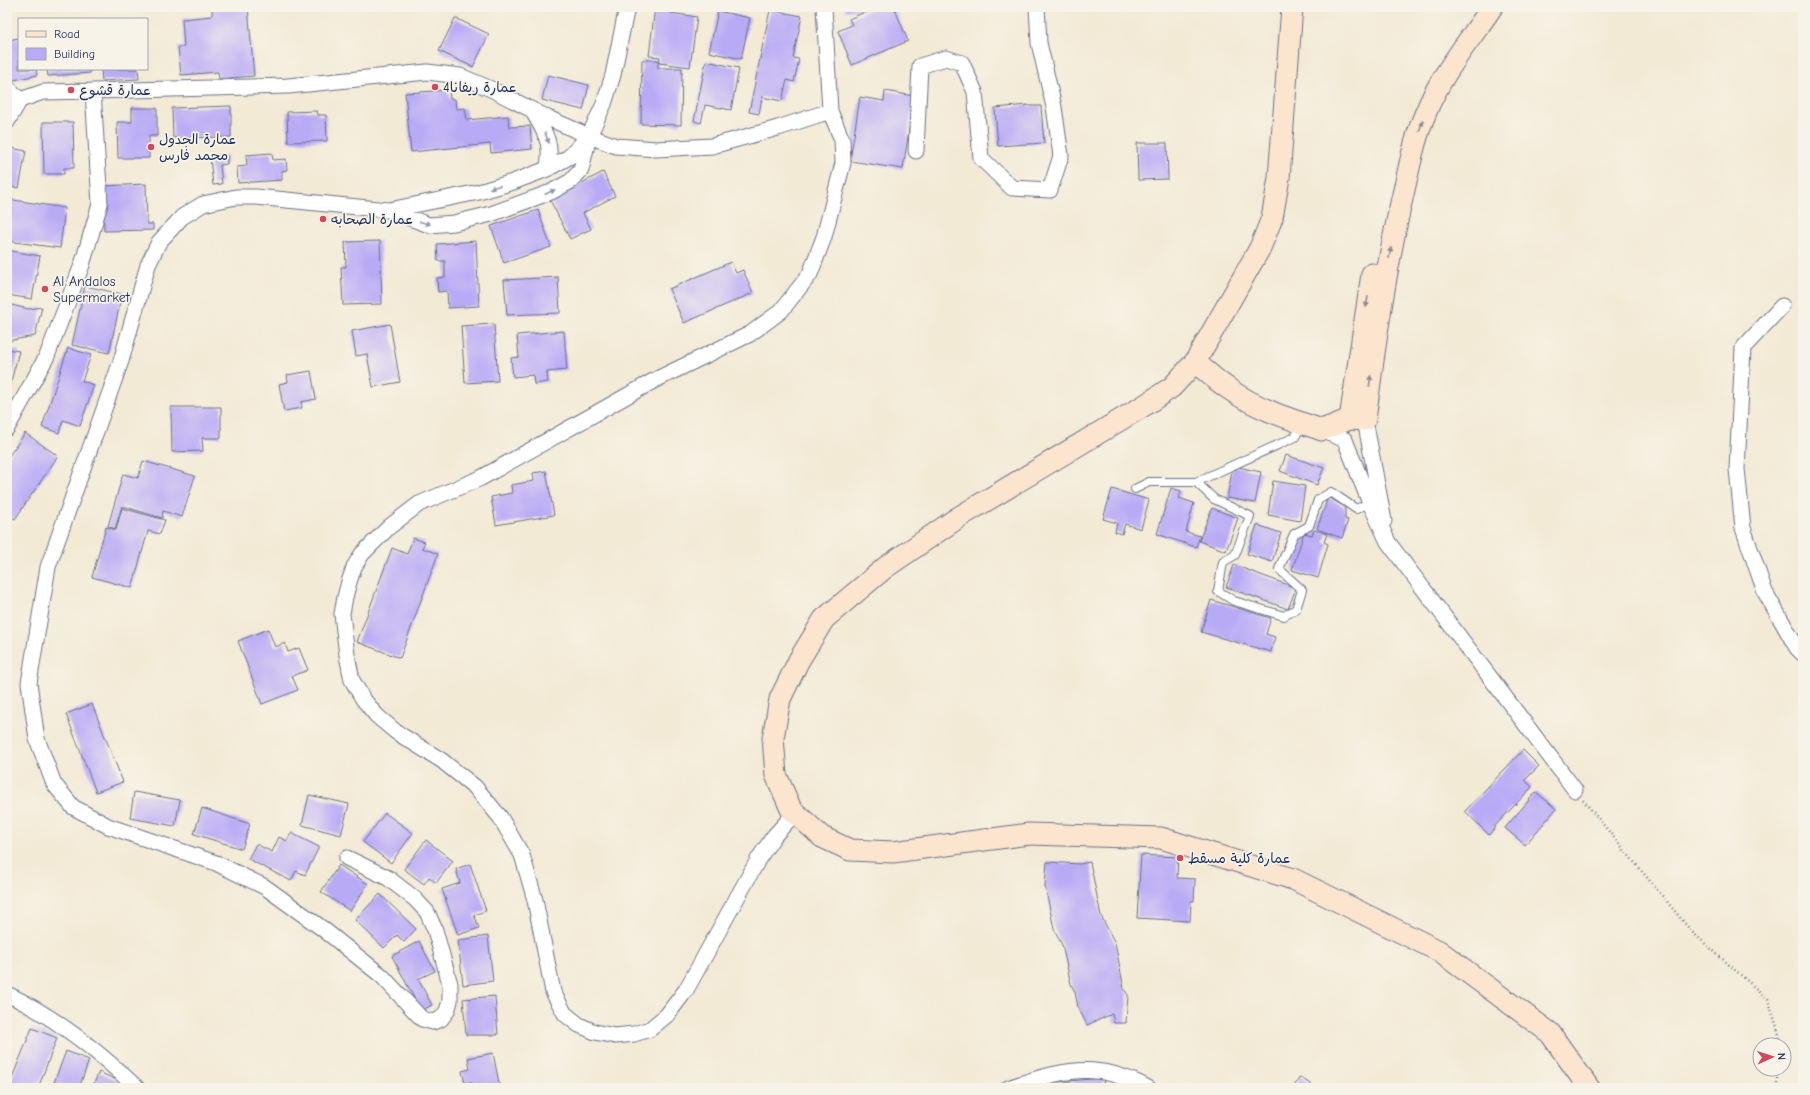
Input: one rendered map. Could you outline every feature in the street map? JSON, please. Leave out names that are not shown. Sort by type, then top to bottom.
[{"type":"street","points":[[347,858],[388,878],[415,899],[427,912],[435,930],[450,984],[450,1001],[447,1011],[441,1018],[433,1022],[422,1019],[382,976],[323,929],[264,887],[216,862],[151,839],[108,826],[73,807],[54,784],[37,738],[29,683],[48,567],[121,361],[148,265],[159,242],[182,217],[203,204],[236,197],[256,197],[388,210],[429,225],[454,223],[498,212],[551,192],[571,180],[580,170],[589,136],[604,104],[613,75],[627,7]]},
{"type":"street","points":[[796,814],[774,836],[759,858],[686,990],[666,1015],[650,1029],[634,1034],[615,1036],[595,1032],[584,1027],[565,1014],[553,992],[535,900],[522,855],[500,817],[475,787],[441,760],[396,732],[377,716],[363,699],[352,680],[342,614],[344,597],[354,567],[362,554],[389,527],[419,504],[481,478],[655,380],[750,334],[781,311],[810,274],[824,237],[843,163],[842,140],[830,111],[824,7]]},
{"type":"street","points":[[916,151],[920,66],[946,58],[962,63],[974,92],[981,158],[1012,188],[1050,190],[1061,156],[1054,107],[1039,43],[1037,7]]},
{"type":"street","points":[[1292,7],[1279,178],[1272,218],[1260,248],[1195,362],[1172,387],[1145,405],[959,517],[886,567],[824,618],[798,660],[780,699],[773,738],[776,776],[791,809],[822,837],[850,850],[893,852],[1029,834],[1161,838],[1293,879],[1439,951],[1550,1033],[1589,1088]]},
{"type":"street","points":[[1388,542],[1357,419],[1379,233],[1406,125],[1413,105],[1427,77],[1475,7]]},
{"type":"street","points":[[1357,419],[1375,344],[1393,236],[1426,111],[1439,85],[1492,7]]},
{"type":"street","points":[[7,122],[20,100],[43,92],[288,86],[427,72],[460,76],[491,89],[532,110],[589,136],[616,146],[656,149],[712,146],[778,128],[830,111]]},
{"type":"street","points":[[7,87],[20,100]]},
{"type":"street","points":[[7,428],[47,356],[82,265],[100,204],[93,91]]},
{"type":"street","points":[[532,110],[546,134],[550,147],[550,157],[547,169]]},
{"type":"street","points":[[388,210],[479,192],[513,182],[547,169],[568,157],[589,136]]},
{"type":"street","points":[[1782,306],[1743,348],[1737,469],[1743,528],[1766,592],[1797,648],[1803,654]]},
{"type":"street","points":[[1195,362],[1229,389],[1252,403],[1283,417],[1322,430],[1345,440],[1370,503],[1388,542],[1575,790]]},
{"type":"street","points":[[1322,430],[1357,419]]},
{"type":"street","points":[[7,994],[62,1025],[102,1055],[137,1088]]},
{"type":"street","points":[[1008,1088],[1037,1078],[1067,1071],[1098,1070],[1131,1078],[1148,1088]]},
{"type":"lane","points":[[1135,489],[1149,482],[1196,482],[1295,437],[1302,423]]},
{"type":"lane","points":[[1196,482],[1214,499],[1250,516],[1235,555],[1223,562],[1218,591],[1234,601],[1284,616],[1296,609],[1302,590],[1279,569],[1294,534],[1309,526],[1318,500],[1331,492],[1356,509],[1370,503]]},
{"type":"path","points":[[1575,790],[1692,932],[1768,999],[1778,1037]]},
{"type":"path","points":[[1777,1077],[1777,1088]]},
{"type":"building","points":[[136,7],[146,7],[146,8],[137,10]]},
{"type":"building","points":[[248,7],[254,76],[219,79],[218,72],[181,75],[178,47],[184,47],[182,19],[212,16],[212,8]]},
{"type":"building","points":[[655,7],[672,7],[671,13],[697,17],[690,67],[659,63],[660,57],[649,56]]},
{"type":"building","points":[[845,7],[865,7],[865,10],[845,11]]},
{"type":"building","points":[[876,7],[894,7],[908,41],[852,65],[838,31],[852,25],[849,19]]},
{"type":"building","points":[[770,10],[802,16],[793,58],[799,59],[794,82],[787,80],[782,101],[762,97],[759,114],[749,112]]},
{"type":"building","points":[[718,11],[750,18],[741,59],[709,52]]},
{"type":"building","points":[[455,18],[489,34],[473,67],[439,51]]},
{"type":"building","points":[[18,38],[18,70],[36,70],[37,75],[10,81],[7,66],[7,40]]},
{"type":"building","points":[[642,60],[658,60],[658,68],[682,68],[681,125],[641,124]]},
{"type":"building","points":[[706,61],[739,68],[731,110],[705,105],[701,123],[694,121]]},
{"type":"building","points":[[47,70],[90,70],[90,73],[48,76]]},
{"type":"building","points":[[101,70],[138,70],[139,79],[102,81]]},
{"type":"building","points":[[548,75],[589,85],[583,110],[542,100]]},
{"type":"building","points":[[449,90],[450,99],[455,99],[456,109],[465,108],[467,120],[508,116],[509,127],[530,126],[532,149],[491,153],[490,144],[411,152],[405,93]]},
{"type":"building","points":[[885,91],[914,96],[903,169],[850,161],[860,97],[884,101]]},
{"type":"building","points":[[1028,105],[1041,106],[1044,143],[998,146],[995,108]]},
{"type":"building","points":[[231,106],[231,137],[173,138],[172,108]]},
{"type":"building","points":[[132,108],[157,108],[157,136],[149,136],[149,158],[118,158],[117,122],[132,122]]},
{"type":"building","points":[[317,111],[318,115],[326,115],[327,141],[288,142],[287,112]]},
{"type":"building","points":[[43,122],[73,122],[74,168],[64,168],[64,174],[44,174]]},
{"type":"building","points":[[1137,143],[1167,143],[1168,179],[1138,180]]},
{"type":"building","points":[[11,148],[26,151],[19,188],[7,186],[7,168]]},
{"type":"building","points":[[272,153],[273,160],[286,159],[287,170],[282,171],[282,180],[238,183],[237,167],[247,166],[246,155]]},
{"type":"building","points":[[227,156],[227,164],[220,165],[222,184],[213,185],[210,158]]},
{"type":"building","points":[[603,172],[615,196],[583,213],[591,229],[570,239],[550,200]]},
{"type":"building","points":[[146,184],[147,224],[153,224],[153,230],[104,231],[103,186]]},
{"type":"building","points":[[7,199],[65,208],[60,248],[7,241]]},
{"type":"building","points":[[538,210],[551,247],[504,263],[491,226]]},
{"type":"building","points":[[380,241],[382,304],[343,305],[341,267],[346,267],[345,242]]},
{"type":"building","points":[[476,241],[479,306],[448,308],[447,291],[438,292],[437,278],[445,277],[445,261],[438,261],[437,244]]},
{"type":"building","points":[[7,250],[40,256],[32,299],[7,295]]},
{"type":"building","points":[[731,262],[736,273],[743,270],[753,293],[684,323],[669,289]]},
{"type":"building","points":[[558,277],[560,313],[507,315],[504,280]]},
{"type":"building","points":[[85,286],[122,294],[109,353],[72,345]]},
{"type":"building","points":[[7,304],[29,309],[42,307],[35,336],[7,341]]},
{"type":"building","points":[[390,324],[400,382],[373,387],[367,354],[356,356],[352,331]]},
{"type":"building","points":[[494,324],[498,381],[465,383],[461,326]]},
{"type":"building","points":[[564,331],[567,370],[547,372],[548,382],[534,384],[533,375],[513,377],[511,358],[519,357],[517,335]]},
{"type":"building","points":[[68,348],[91,355],[82,381],[94,385],[80,426],[63,420],[59,433],[42,427]]},
{"type":"building","points":[[7,349],[19,351],[9,389],[7,389]]},
{"type":"building","points":[[311,371],[316,399],[301,402],[302,408],[284,411],[279,384],[288,382],[287,375]]},
{"type":"building","points":[[171,407],[221,407],[221,438],[202,438],[203,451],[172,452]]},
{"type":"building","points":[[25,433],[58,456],[15,519],[7,514],[7,459]]},
{"type":"building","points":[[1286,455],[1324,468],[1317,485],[1280,471]]},
{"type":"building","points":[[143,461],[195,476],[182,517],[163,511],[162,518],[122,506],[115,529],[108,526],[123,474],[138,478]]},
{"type":"building","points":[[1233,466],[1261,472],[1255,503],[1227,498]]},
{"type":"building","points":[[546,471],[554,515],[496,525],[491,497],[512,493],[511,485],[534,481],[533,473]]},
{"type":"building","points":[[1273,481],[1305,486],[1300,521],[1268,515]]},
{"type":"building","points":[[1171,488],[1181,491],[1179,498],[1194,503],[1186,532],[1200,536],[1196,547],[1157,534]]},
{"type":"building","points":[[1112,489],[1149,500],[1141,529],[1125,524],[1122,534],[1115,532],[1117,523],[1103,519]]},
{"type":"building","points":[[1328,497],[1345,507],[1345,519],[1348,520],[1342,538],[1317,529]]},
{"type":"building","points":[[122,508],[165,520],[160,534],[148,531],[132,588],[92,577],[106,527],[116,530]]},
{"type":"building","points":[[1212,508],[1238,518],[1226,551],[1199,541]]},
{"type":"building","points":[[1257,525],[1281,533],[1272,562],[1247,554]]},
{"type":"building","points":[[1314,530],[1327,534],[1324,542],[1328,544],[1318,578],[1292,570],[1304,533],[1312,535]]},
{"type":"building","points":[[413,538],[425,542],[422,548],[438,554],[400,658],[357,642],[392,548],[407,554]]},
{"type":"building","points":[[1234,565],[1296,588],[1288,609],[1226,587]]},
{"type":"building","points":[[1211,600],[1271,618],[1266,634],[1275,637],[1271,652],[1201,632]]},
{"type":"building","points":[[268,629],[275,647],[285,643],[288,652],[299,648],[308,670],[292,676],[298,690],[262,704],[238,641]]},
{"type":"building","points":[[92,704],[123,782],[96,792],[66,714]]},
{"type":"building","points":[[1523,750],[1539,766],[1525,780],[1532,787],[1494,827],[1495,828],[1489,835],[1465,811]]},
{"type":"building","points":[[134,792],[180,800],[175,826],[130,818]]},
{"type":"building","points":[[1536,792],[1556,809],[1525,845],[1505,828]]},
{"type":"building","points":[[309,795],[349,804],[341,835],[302,825]]},
{"type":"building","points":[[202,808],[250,824],[242,849],[194,834]]},
{"type":"building","points":[[385,813],[413,833],[391,863],[363,842]]},
{"type":"building","points":[[291,833],[319,847],[305,875],[296,871],[291,881],[248,859],[256,844],[272,852],[279,837],[287,841]]},
{"type":"building","points":[[426,840],[453,861],[436,883],[429,877],[424,884],[404,869]]},
{"type":"building","points":[[1141,855],[1178,857],[1177,878],[1195,879],[1194,901],[1191,901],[1190,921],[1137,918]]},
{"type":"building","points":[[1047,862],[1080,864],[1090,862],[1101,916],[1115,943],[1124,989],[1128,995],[1126,1023],[1114,1023],[1112,1014],[1087,1025],[1078,1007],[1062,945],[1054,929],[1045,886]]},
{"type":"building","points":[[470,864],[486,911],[474,915],[479,928],[458,935],[442,889],[460,883],[456,869]]},
{"type":"building","points":[[339,865],[368,884],[350,911],[321,892]]},
{"type":"building","points":[[380,894],[416,929],[404,942],[397,935],[384,948],[355,920]]},
{"type":"building","points":[[488,936],[493,981],[463,985],[458,940]]},
{"type":"building","points":[[419,941],[435,971],[418,979],[432,1005],[421,1011],[392,956]]},
{"type":"building","points":[[495,996],[498,1035],[466,1035],[463,999]]},
{"type":"building","points":[[32,1028],[57,1038],[38,1088],[8,1088]]},
{"type":"building","points":[[66,1051],[89,1060],[79,1088],[52,1088]]},
{"type":"building","points":[[493,1053],[500,1088],[472,1088],[471,1082],[465,1083],[462,1071],[470,1069],[468,1058]]},
{"type":"building","points":[[99,1072],[121,1082],[118,1088],[92,1088]]},
{"type":"building","points":[[1300,1077],[1316,1088],[1293,1088]]},
{"type":"building","points":[[1103,1078],[1104,1088],[1048,1088],[1047,1083]]},
{"type":"place","name":"عمارة ريفانا4","points":[[435,87]]},
{"type":"place","name":"عمارة قشوع","points":[[71,90]]},
{"type":"place","name":"عمارة الجدول محمد فارس","points":[[151,147]]},
{"type":"place","name":"عمارة الصحابه","points":[[323,219]]},
{"type":"place","name":"Al Andalos Supermarket","points":[[45,289]]},
{"type":"place","name":"عمارة كلية مسقط","points":[[1180,858]]}]
